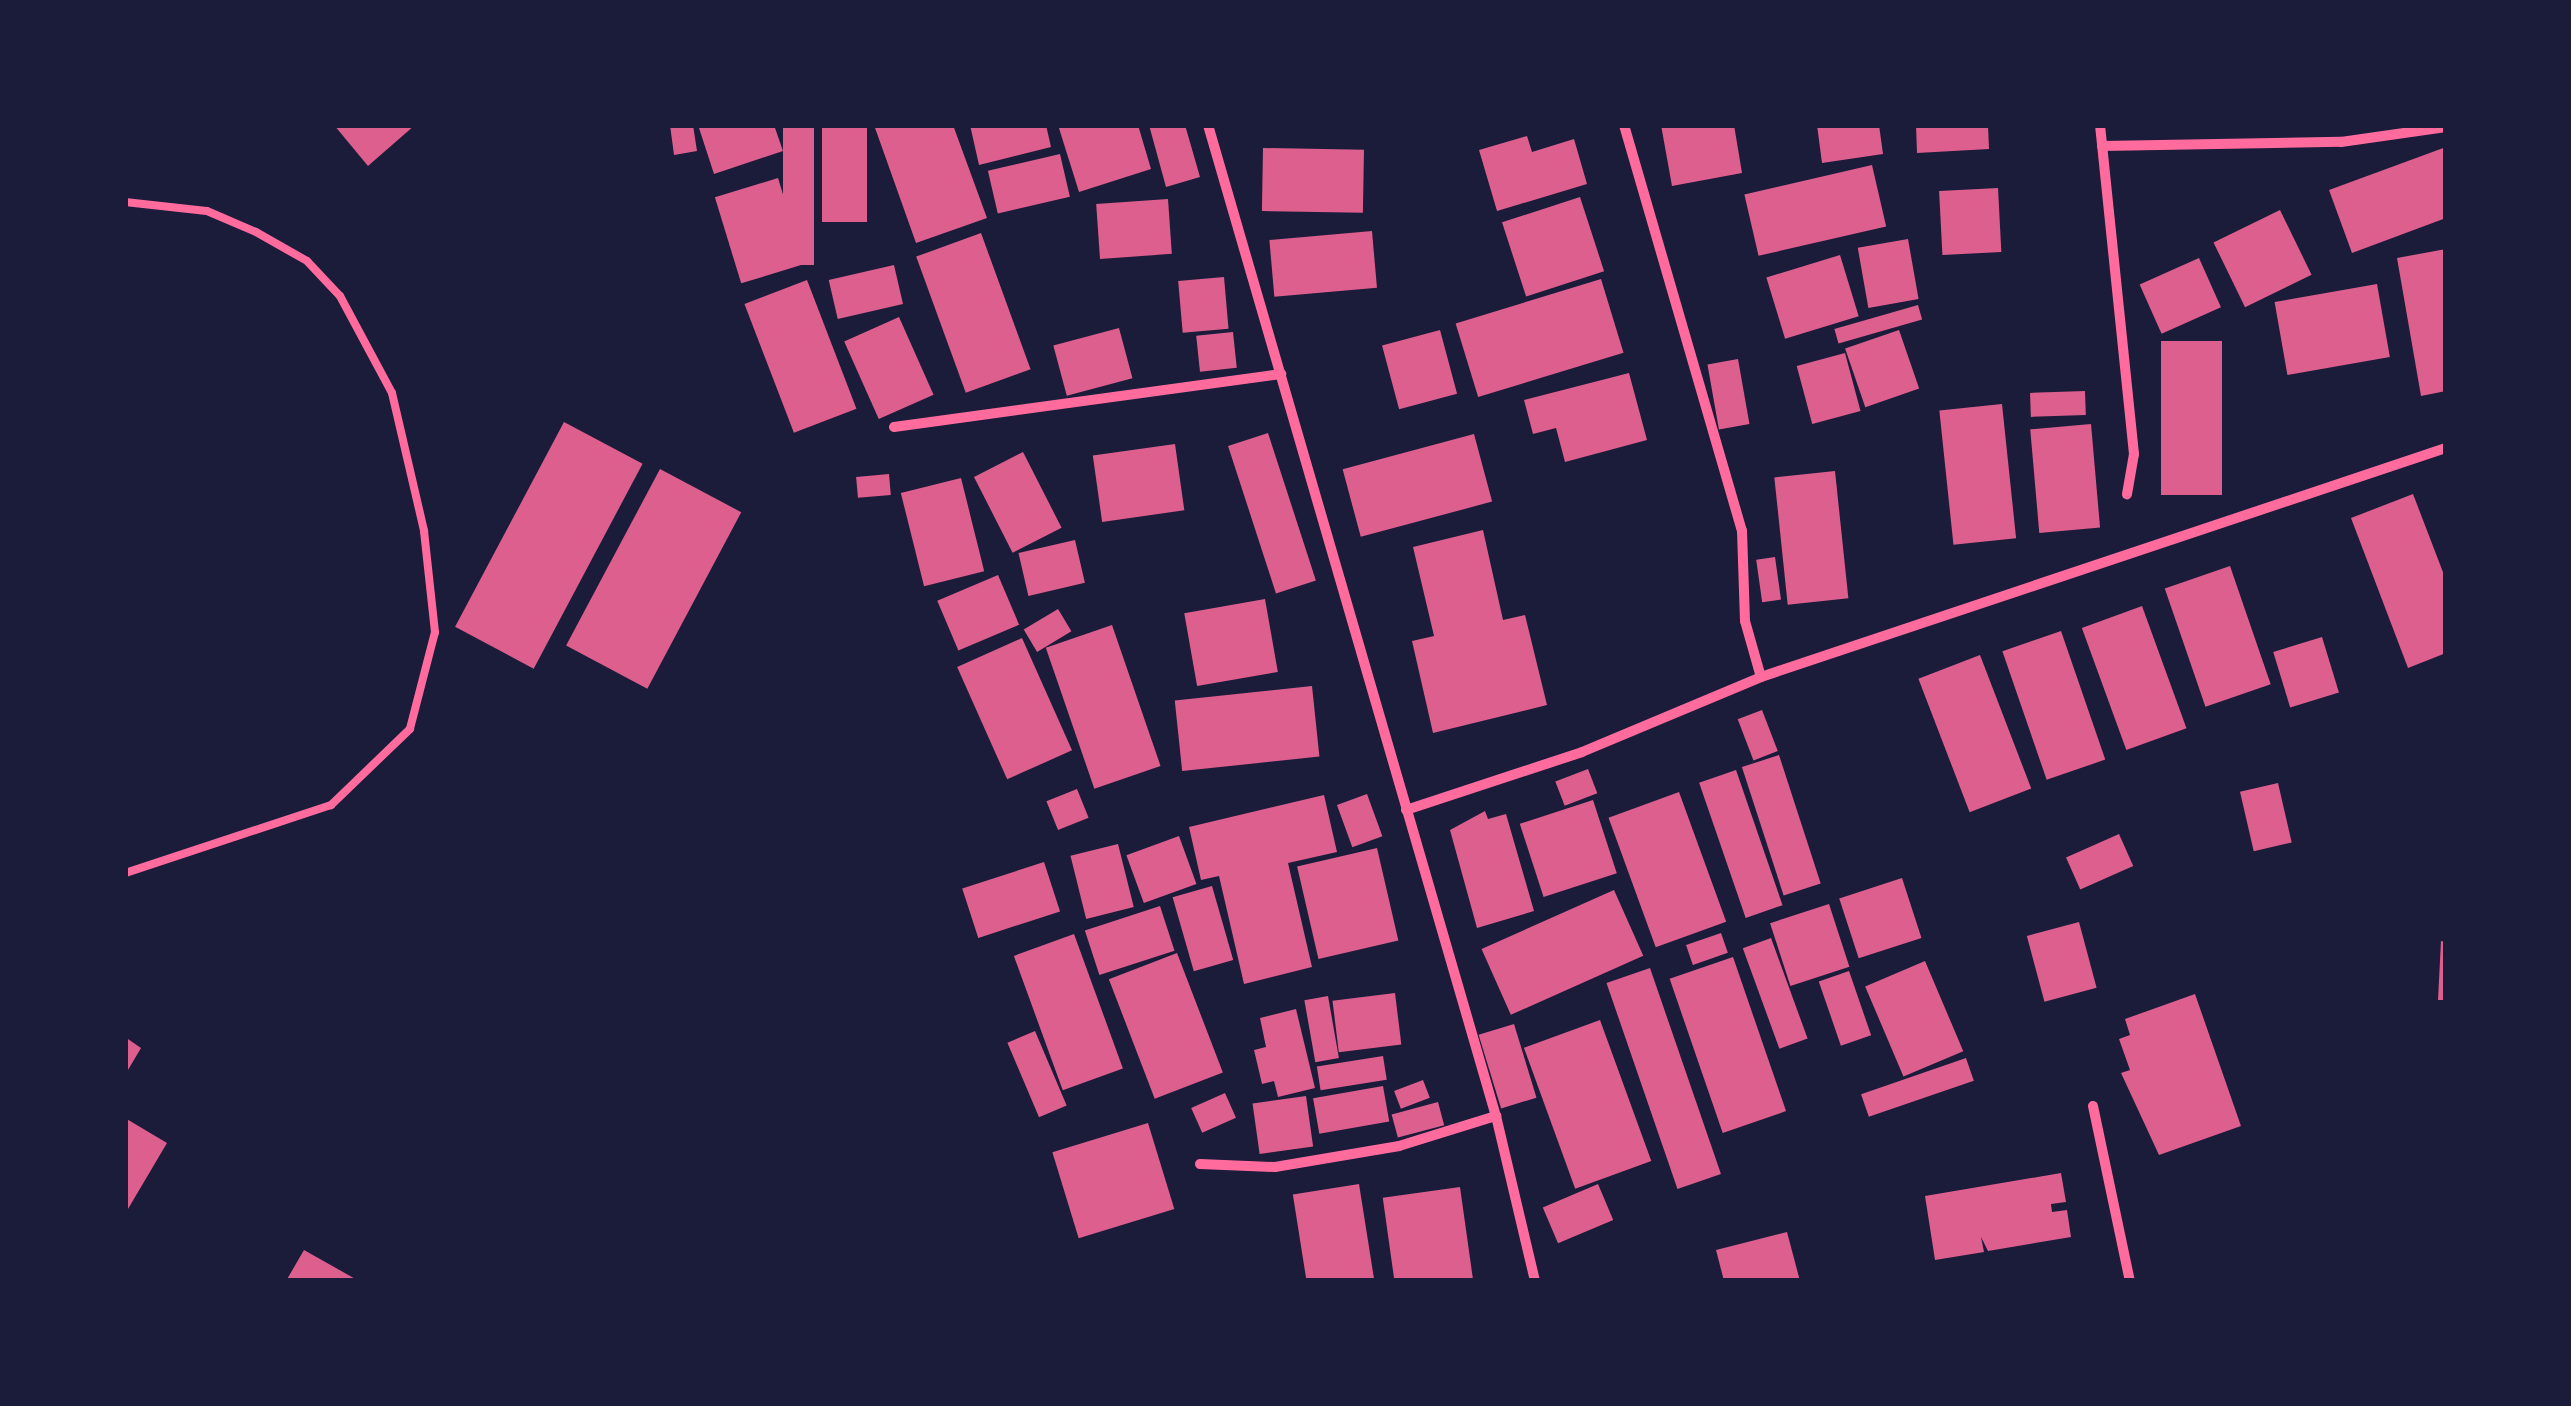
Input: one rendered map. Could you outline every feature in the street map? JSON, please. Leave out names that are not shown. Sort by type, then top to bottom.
[{"type":"street","points":[[1208,125],[1496,1116],[1535,1281]]},
{"type":"street","points":[[1624,125],[1742,531],[1745,621],[1761,676]]},
{"type":"street","points":[[2100,125],[2134,454],[2128,494]]},
{"type":"street","points":[[2102,146],[2340,142],[2446,127]]},
{"type":"street","points":[[894,428],[1281,374]]},
{"type":"street","points":[[1406,810],[1582,752],[1761,676],[2446,448]]},
{"type":"street","points":[[2093,1106],[2130,1281]]},
{"type":"street","points":[[1200,1164],[1274,1167],[1399,1146],[1496,1116]]},
{"type":"lane","points":[[125,202],[193,208],[240,225],[308,261],[340,296],[392,393],[424,531],[435,632],[410,728],[331,805],[125,873]]},
{"type":"building","points":[[334,125],[415,125],[368,166]]},
{"type":"building","points":[[670,125],[693,125],[697,151],[674,155]]},
{"type":"building","points":[[698,125],[774,125],[783,151],[714,174]]},
{"type":"building","points":[[783,125],[814,125],[814,265],[783,265]]},
{"type":"building","points":[[822,125],[867,125],[867,222],[822,222]]},
{"type":"building","points":[[874,125],[953,125],[987,218],[916,243]]},
{"type":"building","points":[[970,125],[1046,125],[1051,147],[979,165]]},
{"type":"building","points":[[1058,125],[1138,125],[1151,169],[1079,192]]},
{"type":"building","points":[[1149,125],[1185,125],[1200,177],[1166,187]]},
{"type":"building","points":[[1661,125],[1734,125],[1742,173],[1672,186]]},
{"type":"building","points":[[1817,125],[1879,125],[1883,154],[1822,163]]},
{"type":"building","points":[[1916,125],[1988,125],[1989,149],[1917,153]]},
{"type":"building","points":[[1527,136],[1532,152],[1574,139],[1587,184],[1497,211],[1479,150]]},
{"type":"building","points":[[2446,147],[2446,218],[2352,253],[2329,190]]},
{"type":"building","points":[[1263,148],[1364,150],[1363,213],[1262,211]]},
{"type":"building","points":[[1060,154],[1070,197],[998,214],[988,171]]},
{"type":"building","points":[[1872,165],[1886,226],[1759,256],[1744,194]]},
{"type":"building","points":[[778,178],[804,264],[741,283],[715,197]]},
{"type":"building","points":[[1998,188],[2001,252],[1942,255],[1939,191]]},
{"type":"building","points":[[1580,197],[1604,271],[1526,297],[1502,222]]},
{"type":"building","points":[[1168,199],[1172,254],[1100,259],[1096,204]]},
{"type":"building","points":[[2280,210],[2312,275],[2245,307],[2213,242]]},
{"type":"building","points":[[1372,231],[1377,288],[1274,297],[1269,240]]},
{"type":"building","points":[[981,233],[1031,369],[966,393],[916,257]]},
{"type":"building","points":[[1908,239],[1919,299],[1868,308],[1858,248]]},
{"type":"building","points":[[2446,249],[2446,391],[2421,396],[2397,258]]},
{"type":"building","points":[[1840,255],[1859,316],[1785,339],[1766,278]]},
{"type":"building","points":[[2199,258],[2221,307],[2162,334],[2140,284]]},
{"type":"building","points":[[894,265],[903,304],[838,319],[829,280]]},
{"type":"building","points":[[1224,277],[1229,329],[1183,333],[1178,281]]},
{"type":"building","points":[[1601,279],[1624,353],[1478,397],[1456,323]]},
{"type":"building","points":[[807,280],[856,409],[794,433],[744,304]]},
{"type":"building","points":[[2377,284],[2390,357],[2287,375],[2275,302]]},
{"type":"building","points":[[1918,305],[1922,319],[1839,343],[1834,329]]},
{"type":"building","points":[[899,317],[934,395],[879,419],[844,341]]},
{"type":"building","points":[[1119,328],[1132,378],[1067,396],[1053,346]]},
{"type":"building","points":[[1440,330],[1457,394],[1399,409],[1382,346]]},
{"type":"building","points":[[1899,330],[1919,389],[1865,407],[1845,349]]},
{"type":"building","points":[[1233,332],[1237,368],[1200,372],[1196,336]]},
{"type":"building","points":[[2161,341],[2222,341],[2222,495],[2161,495]]},
{"type":"building","points":[[1845,353],[1861,411],[1812,424],[1797,366]]},
{"type":"building","points":[[1738,359],[1749,424],[1719,429],[1707,364]]},
{"type":"building","points":[[1629,373],[1647,440],[1565,462],[1556,428],[1533,434],[1524,400]]},
{"type":"building","points":[[2085,391],[2086,415],[2031,417],[2030,393]]},
{"type":"building","points":[[2002,404],[2016,538],[1953,545],[1939,411]]},
{"type":"building","points":[[564,422],[643,464],[534,669],[455,627]]},
{"type":"building","points":[[2091,424],[2100,528],[2039,533],[2030,429]]},
{"type":"building","points":[[1268,433],[1316,580],[1276,593],[1228,446]]},
{"type":"building","points":[[1474,434],[1492,502],[1361,537],[1343,469]]},
{"type":"building","points":[[1175,444],[1184,510],[1102,522],[1093,456]]},
{"type":"building","points":[[1023,452],[1062,528],[1013,553],[974,477]]},
{"type":"building","points":[[660,469],[741,512],[647,689],[566,646]]},
{"type":"building","points":[[1835,471],[1848,598],[1788,605],[1774,477]]},
{"type":"building","points":[[889,474],[891,495],[858,498],[856,477]]},
{"type":"building","points":[[961,478],[984,571],[924,586],[901,493]]},
{"type":"building","points":[[2413,494],[2446,580],[2446,653],[2408,668],[2351,518]]},
{"type":"building","points":[[1483,530],[1503,620],[1525,615],[1547,705],[1433,733],[1412,641],[1434,636],[1413,547]]},
{"type":"building","points":[[1075,540],[1085,583],[1028,596],[1018,553]]},
{"type":"building","points":[[1775,557],[1781,600],[1762,602],[1756,560]]},
{"type":"building","points":[[2230,566],[2271,684],[2205,707],[2165,588]]},
{"type":"building","points":[[998,575],[1019,625],[958,650],[937,601]]},
{"type":"building","points":[[1265,599],[1278,672],[1197,686],[1184,613]]},
{"type":"building","points":[[2142,606],[2186,728],[2126,750],[2082,628]]},
{"type":"building","points":[[1058,609],[1071,631],[1037,652],[1024,630]]},
{"type":"building","points":[[1112,625],[1161,766],[1094,789],[1046,648]]},
{"type":"building","points":[[2061,631],[2105,760],[2047,780],[2002,651]]},
{"type":"building","points":[[2322,637],[2339,692],[2290,707],[2273,652]]},
{"type":"building","points":[[1022,638],[1072,750],[1007,779],[957,667]]},
{"type":"building","points":[[1980,655],[2031,789],[1970,812],[1918,679]]},
{"type":"building","points":[[1312,686],[1319,757],[1182,771],[1175,700]]},
{"type":"building","points":[[1762,710],[1778,751],[1753,760],[1738,719]]},
{"type":"building","points":[[1779,755],[1821,883],[1784,895],[1742,767]]},
{"type":"building","points":[[1588,769],[1597,793],[1565,806],[1555,782]]},
{"type":"building","points":[[1736,770],[1783,905],[1746,918],[1699,783]]},
{"type":"building","points":[[2278,783],[2292,842],[2254,851],[2240,792]]},
{"type":"building","points":[[1077,789],[1089,818],[1058,830],[1046,801]]},
{"type":"building","points":[[1679,792],[1726,922],[1656,947],[1609,818]]},
{"type":"building","points":[[1367,794],[1382,836],[1352,847],[1337,805]]},
{"type":"building","points":[[1324,795],[1337,852],[1288,863],[1312,967],[1244,984],[1219,876],[1201,880],[1189,827]]},
{"type":"building","points":[[1593,800],[1617,873],[1544,897],[1520,824]]},
{"type":"building","points":[[1485,811],[1488,819],[1506,814],[1534,911],[1477,928],[1450,830]]},
{"type":"building","points":[[2119,834],[2133,866],[2080,890],[2066,858]]},
{"type":"building","points":[[1179,836],[1196,884],[1144,903],[1126,855]]},
{"type":"building","points":[[1118,844],[1134,907],[1086,919],[1070,856]]},
{"type":"building","points":[[1377,848],[1398,941],[1318,959],[1297,866]]},
{"type":"building","points":[[1044,862],[1060,911],[978,938],[962,889]]},
{"type":"building","points":[[1902,878],[1921,938],[1859,958],[1839,898]]},
{"type":"building","points":[[1212,886],[1233,960],[1194,971],[1173,897]]},
{"type":"building","points":[[1614,890],[1643,956],[1511,1015],[1482,949]]},
{"type":"building","points":[[1829,904],[1849,967],[1790,986],[1770,923]]},
{"type":"building","points":[[1160,906],[1175,951],[1099,975],[1085,930]]},
{"type":"building","points":[[2079,922],[2097,988],[2044,1002],[2027,936]]},
{"type":"building","points":[[1721,933],[1728,953],[1693,965],[1686,945]]},
{"type":"building","points":[[1074,934],[1123,1068],[1063,1090],[1014,956]]},
{"type":"building","points":[[1771,938],[1808,1039],[1779,1049],[1743,948]]},
{"type":"building","points":[[2441,941],[2446,942],[2446,1000],[2438,1000]]},
{"type":"building","points":[[1177,953],[1223,1072],[1155,1099],[1109,979]]},
{"type":"building","points":[[1733,957],[1786,1111],[1723,1133],[1670,979]]},
{"type":"building","points":[[1925,961],[1963,1051],[1903,1077],[1865,986]]},
{"type":"building","points":[[1650,968],[1721,1174],[1677,1189],[1607,983]]},
{"type":"building","points":[[1849,971],[1871,1035],[1841,1046],[1819,981]]},
{"type":"building","points":[[1395,993],[1401,1045],[1339,1052],[1332,1001]]},
{"type":"building","points":[[2195,994],[2241,1126],[2159,1155],[2121,1073],[2130,1070],[2119,1039],[2130,1035],[2125,1019]]},
{"type":"building","points":[[1328,996],[1339,1058],[1315,1062],[1304,1000]]},
{"type":"building","points":[[1296,1009],[1315,1088],[1278,1097],[1274,1081],[1262,1084],[1254,1050],[1266,1047],[1260,1018]]},
{"type":"building","points":[[1600,1020],[1651,1161],[1575,1189],[1524,1048]]},
{"type":"building","points":[[1514,1024],[1537,1098],[1501,1108],[1479,1035]]},
{"type":"building","points":[[1035,1031],[1067,1106],[1039,1117],[1007,1043]]},
{"type":"building","points":[[125,1037],[141,1048],[125,1075]]},
{"type":"building","points":[[1383,1056],[1387,1080],[1321,1090],[1317,1066]]},
{"type":"building","points":[[1966,1058],[1974,1081],[1869,1117],[1861,1094]]},
{"type":"building","points":[[1423,1080],[1430,1098],[1401,1109],[1394,1091]]},
{"type":"building","points":[[1383,1086],[1389,1121],[1319,1134],[1313,1098]]},
{"type":"building","points":[[1225,1093],[1236,1118],[1202,1133],[1191,1108]]},
{"type":"building","points":[[1306,1096],[1313,1147],[1260,1154],[1253,1104]]},
{"type":"building","points":[[1438,1102],[1444,1125],[1398,1138],[1392,1114]]},
{"type":"building","points":[[125,1118],[167,1143],[125,1214]]},
{"type":"building","points":[[1148,1123],[1174,1209],[1079,1238],[1052,1152]]},
{"type":"building","points":[[2061,1173],[2066,1202],[2051,1204],[2052,1212],[2067,1210],[2071,1237],[1988,1251],[1981,1237],[1984,1252],[1935,1260],[1925,1196]]},
{"type":"building","points":[[1359,1184],[1374,1281],[1307,1281],[1293,1194]]},
{"type":"building","points":[[1598,1184],[1613,1220],[1558,1243],[1543,1207]]},
{"type":"building","points":[[1460,1187],[1473,1281],[1394,1281],[1383,1198]]},
{"type":"building","points":[[1787,1232],[1800,1281],[1724,1281],[1716,1250]]},
{"type":"building","points":[[304,1250],[359,1281],[286,1281]]}]
